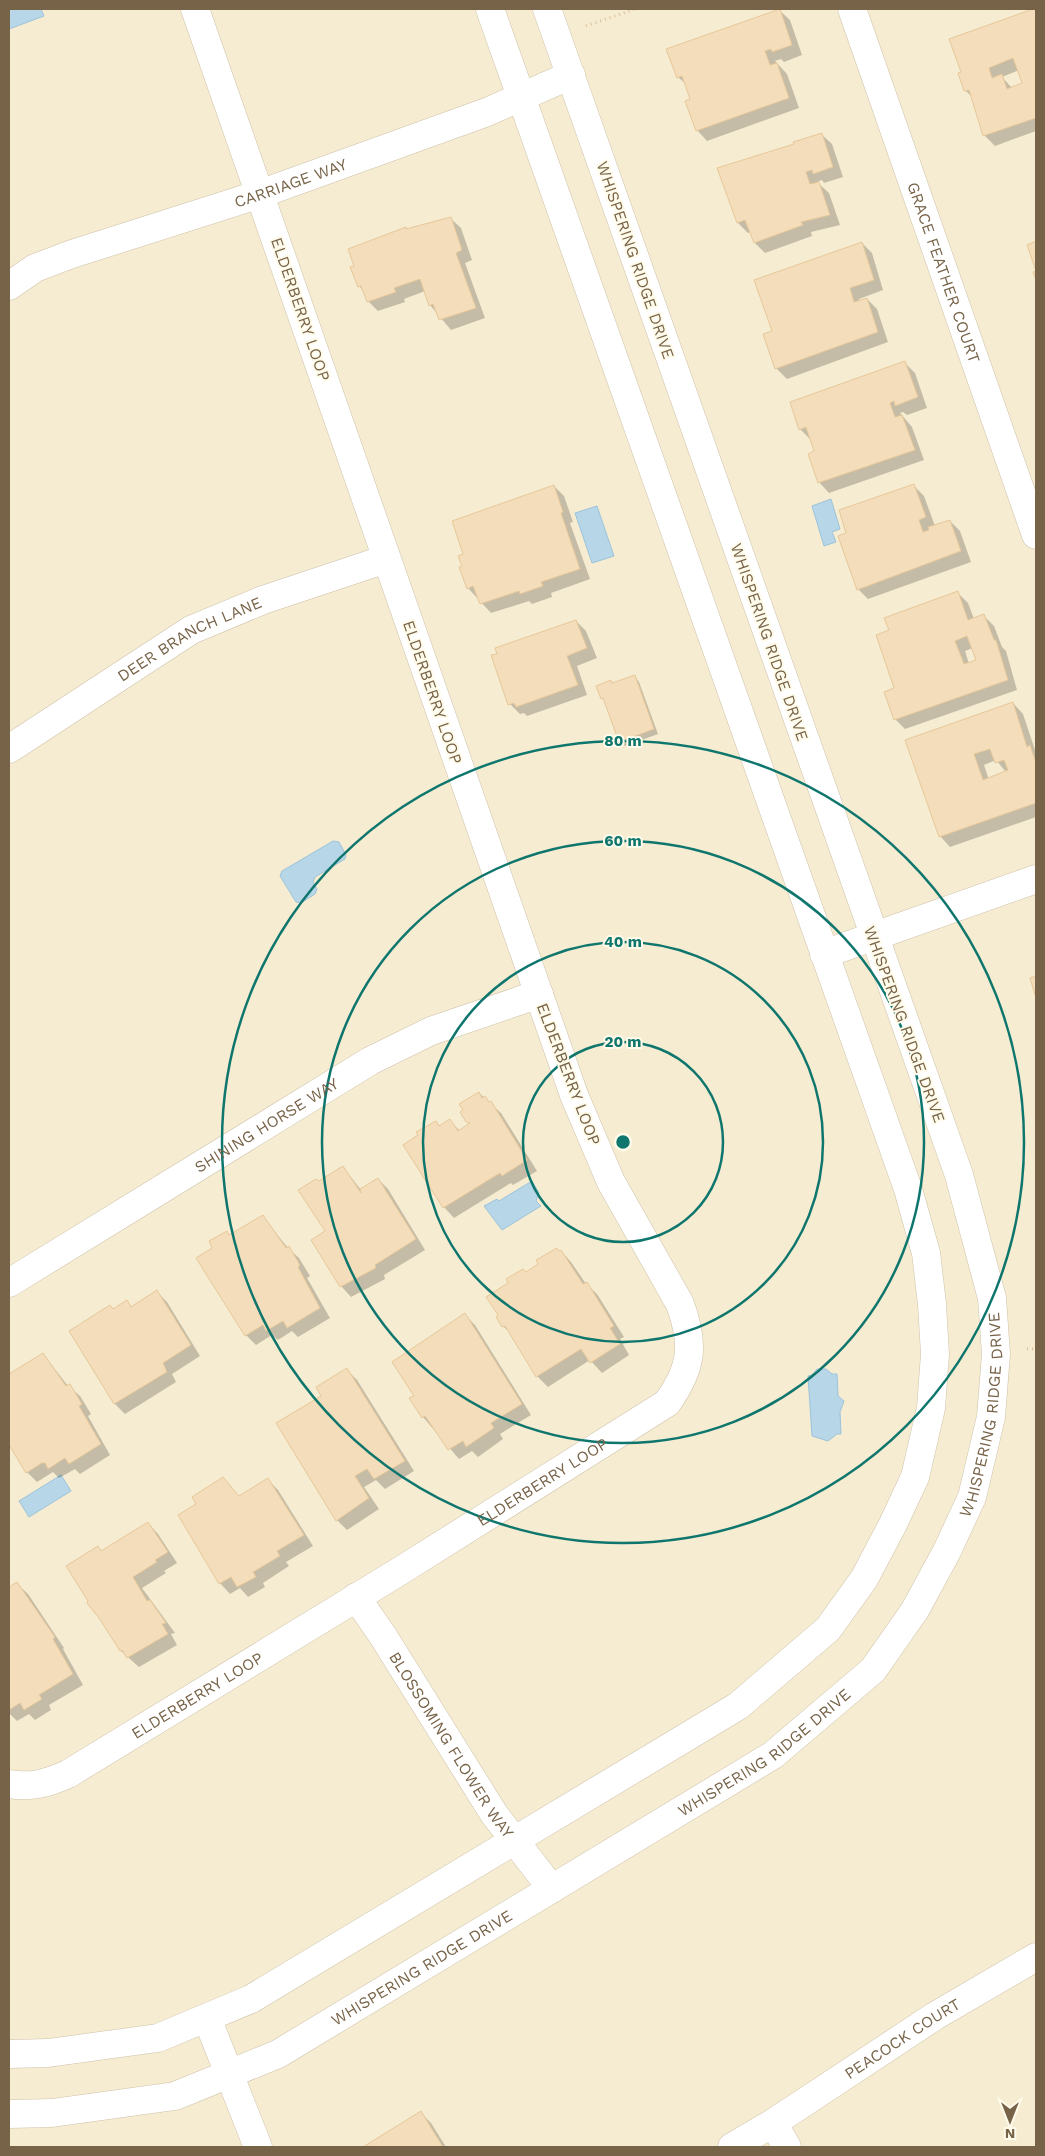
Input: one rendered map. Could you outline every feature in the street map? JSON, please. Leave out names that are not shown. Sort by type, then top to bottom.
[{"type":"street","name":"ELDERBERRY LOOP","points":[[9,1784],[23,1786],[47,1783],[68,1774],[356,1597],[667,1403],[680,1384],[688,1365],[690,1343],[688,1325],[680,1304],[611,1182],[574,1095],[195,9]]},
{"type":"street","points":[[9,2054],[48,2053],[158,2038],[251,2000],[738,1706],[828,1629],[864,1579],[915,1477],[931,1408],[935,1354],[926,1253],[908,1189],[490,9]]},
{"type":"street","name":"WHISPERING RIDGE DRIVE","points":[[9,2114],[61,2112],[174,2096],[278,2054],[773,1755],[873,1670],[916,1610],[947,1551],[972,1497],[991,1417],[996,1354],[992,1298],[959,1175],[873,936],[548,9]]},
{"type":"street","name":"GRACE FEATHER COURT","points":[[852,9],[1036,535]]},
{"type":"street","name":"CARRIAGE WAY","points":[[9,286],[35,268],[72,254],[260,194],[488,112],[571,75]]},
{"type":"street","name":"DEER BRANCH LANE","points":[[9,750],[191,630],[262,600],[386,559]]},
{"type":"street","points":[[824,954],[1036,879]]},
{"type":"street","name":"SHINING HORSE WAY","points":[[9,1283],[370,1061],[431,1031],[539,994]]},
{"type":"street","name":"BLOSSOMING FLOWER WAY","points":[[356,1597],[383,1636],[494,1814],[552,1889]]},
{"type":"street","name":"PEACOCK COURT","points":[[732,2147],[773,2123],[935,2016],[1036,1957]]},
{"type":"street","points":[[207,2018],[258,2147]]},
{"type":"street","points":[[773,2123],[787,2147]]},
{"type":"path","points":[[557,35],[635,9]]},
{"type":"shaded area","points":[[9,9],[1036,9],[1036,2147],[9,2147]]},
{"type":"water","points":[[9,9],[41,9],[44,16],[9,29]]},
{"type":"water","points":[[831,499],[840,529],[832,532],[836,542],[824,546],[812,506]]},
{"type":"water","points":[[597,506],[614,556],[592,563],[575,513]]},
{"type":"water","points":[[333,841],[339,842],[346,855],[345,859],[315,877],[313,882],[317,889],[315,894],[301,903],[296,902],[280,876],[282,871]]},
{"type":"water","points":[[532,1181],[539,1193],[536,1201],[541,1206],[502,1230],[484,1206],[497,1199],[499,1201]]},
{"type":"water","points":[[817,1369],[826,1369],[832,1374],[837,1374],[838,1396],[844,1401],[840,1412],[841,1434],[837,1434],[828,1441],[812,1436],[808,1376],[812,1375]]},
{"type":"water","points":[[61,1475],[71,1491],[29,1517],[19,1501]]},
{"type":"building","points":[[780,9],[792,45],[772,52],[771,49],[765,51],[770,65],[777,63],[789,98],[696,131],[685,101],[690,99],[682,76],[677,78],[666,49]]},
{"type":"building","points":[[1036,9],[1036,118],[983,136],[969,90],[964,91],[958,73],[961,72],[949,39]],"holes":[[[1013,58],[1022,83],[1007,89],[1002,74],[992,78],[989,68]]]},
{"type":"building","points":[[822,133],[833,167],[813,174],[812,170],[806,172],[810,184],[819,182],[830,215],[801,222],[803,225],[754,243],[745,220],[737,223],[717,168],[794,144],[793,142]]},
{"type":"building","points":[[451,217],[462,250],[456,253],[476,308],[439,320],[433,304],[429,306],[420,279],[394,288],[396,292],[367,302],[361,286],[358,287],[350,267],[354,266],[348,249],[406,227],[406,229]]},
{"type":"building","points":[[1036,241],[1036,271],[1027,245]]},
{"type":"building","points":[[862,242],[874,280],[850,288],[854,302],[867,298],[878,332],[775,369],[763,334],[772,331],[754,280]]},
{"type":"building","points":[[905,361],[918,397],[895,406],[894,401],[890,403],[895,417],[902,415],[915,450],[818,483],[808,454],[814,451],[806,427],[799,430],[790,402]]},
{"type":"building","points":[[914,484],[926,517],[919,520],[923,532],[929,530],[928,527],[950,520],[961,551],[857,590],[838,536],[846,533],[839,510]]},
{"type":"building","points":[[554,485],[563,512],[561,513],[580,569],[541,582],[543,586],[520,594],[519,591],[480,604],[473,586],[467,589],[459,567],[462,566],[458,556],[463,554],[452,521]]},
{"type":"building","points":[[958,591],[968,620],[984,614],[994,640],[996,640],[1008,680],[894,720],[884,692],[894,688],[876,635],[889,630],[884,618]],"holes":[[[967,636],[976,660],[964,664],[955,641]]]},
{"type":"building","points":[[576,620],[587,648],[567,656],[578,685],[516,707],[514,703],[508,705],[491,655],[497,654],[495,648]]},
{"type":"building","points":[[635,675],[654,729],[619,742],[603,698],[601,699],[596,686],[611,680],[612,683]]},
{"type":"building","points":[[1013,702],[1027,747],[1030,745],[1036,763],[1036,803],[939,837],[905,740]],"holes":[[[990,749],[995,763],[1004,760],[1008,770],[983,780],[974,754]]]},
{"type":"building","points":[[1036,976],[1036,998],[1030,978]]},
{"type":"building","points":[[479,1092],[482,1098],[485,1096],[489,1102],[491,1101],[527,1160],[502,1176],[500,1173],[443,1208],[403,1145],[418,1135],[416,1132],[436,1121],[439,1126],[450,1119],[458,1131],[470,1123],[466,1122],[460,1112],[463,1110],[459,1104]]},
{"type":"building","points":[[343,1166],[361,1193],[360,1189],[378,1178],[416,1239],[375,1265],[376,1268],[340,1287],[311,1240],[325,1231],[298,1190],[316,1179],[319,1181]]},
{"type":"building","points":[[263,1215],[286,1248],[289,1246],[320,1308],[287,1328],[283,1321],[266,1331],[263,1325],[245,1336],[196,1258],[212,1248],[209,1241],[227,1231],[229,1235]]},
{"type":"building","points":[[557,1248],[559,1251],[561,1250],[583,1284],[587,1282],[614,1326],[610,1328],[620,1344],[590,1363],[581,1349],[536,1377],[505,1326],[502,1327],[496,1317],[498,1315],[486,1297],[508,1283],[506,1279],[523,1269],[526,1272],[538,1264],[536,1260]]},
{"type":"building","points":[[157,1290],[191,1345],[163,1363],[167,1372],[114,1404],[69,1331],[110,1305],[113,1309],[127,1300],[131,1307]]},
{"type":"building","points":[[465,1313],[522,1404],[491,1423],[494,1428],[466,1447],[463,1441],[448,1450],[425,1416],[422,1418],[409,1398],[414,1396],[392,1362]]},
{"type":"building","points":[[43,1353],[66,1386],[70,1384],[82,1404],[79,1406],[101,1444],[69,1464],[65,1458],[48,1469],[45,1463],[42,1463],[26,1473],[9,1445],[9,1374]]},
{"type":"building","points":[[347,1368],[405,1461],[374,1479],[367,1469],[355,1476],[369,1498],[336,1521],[276,1423],[321,1396],[316,1387]]},
{"type":"building","points":[[223,1477],[239,1496],[268,1478],[304,1535],[277,1551],[280,1556],[253,1572],[256,1577],[237,1587],[231,1577],[219,1584],[178,1515],[196,1504],[192,1497]]},
{"type":"building","points":[[148,1522],[168,1552],[155,1560],[157,1562],[133,1577],[147,1601],[150,1600],[166,1623],[162,1624],[168,1634],[127,1658],[122,1650],[120,1651],[87,1603],[88,1601],[66,1566],[98,1546],[101,1551]]},
{"type":"building","points":[[17,1582],[55,1637],[53,1639],[73,1674],[39,1695],[42,1699],[24,1710],[20,1703],[9,1710],[9,1587]]},
{"type":"building","points":[[421,2111],[443,2147],[363,2147]]}]
